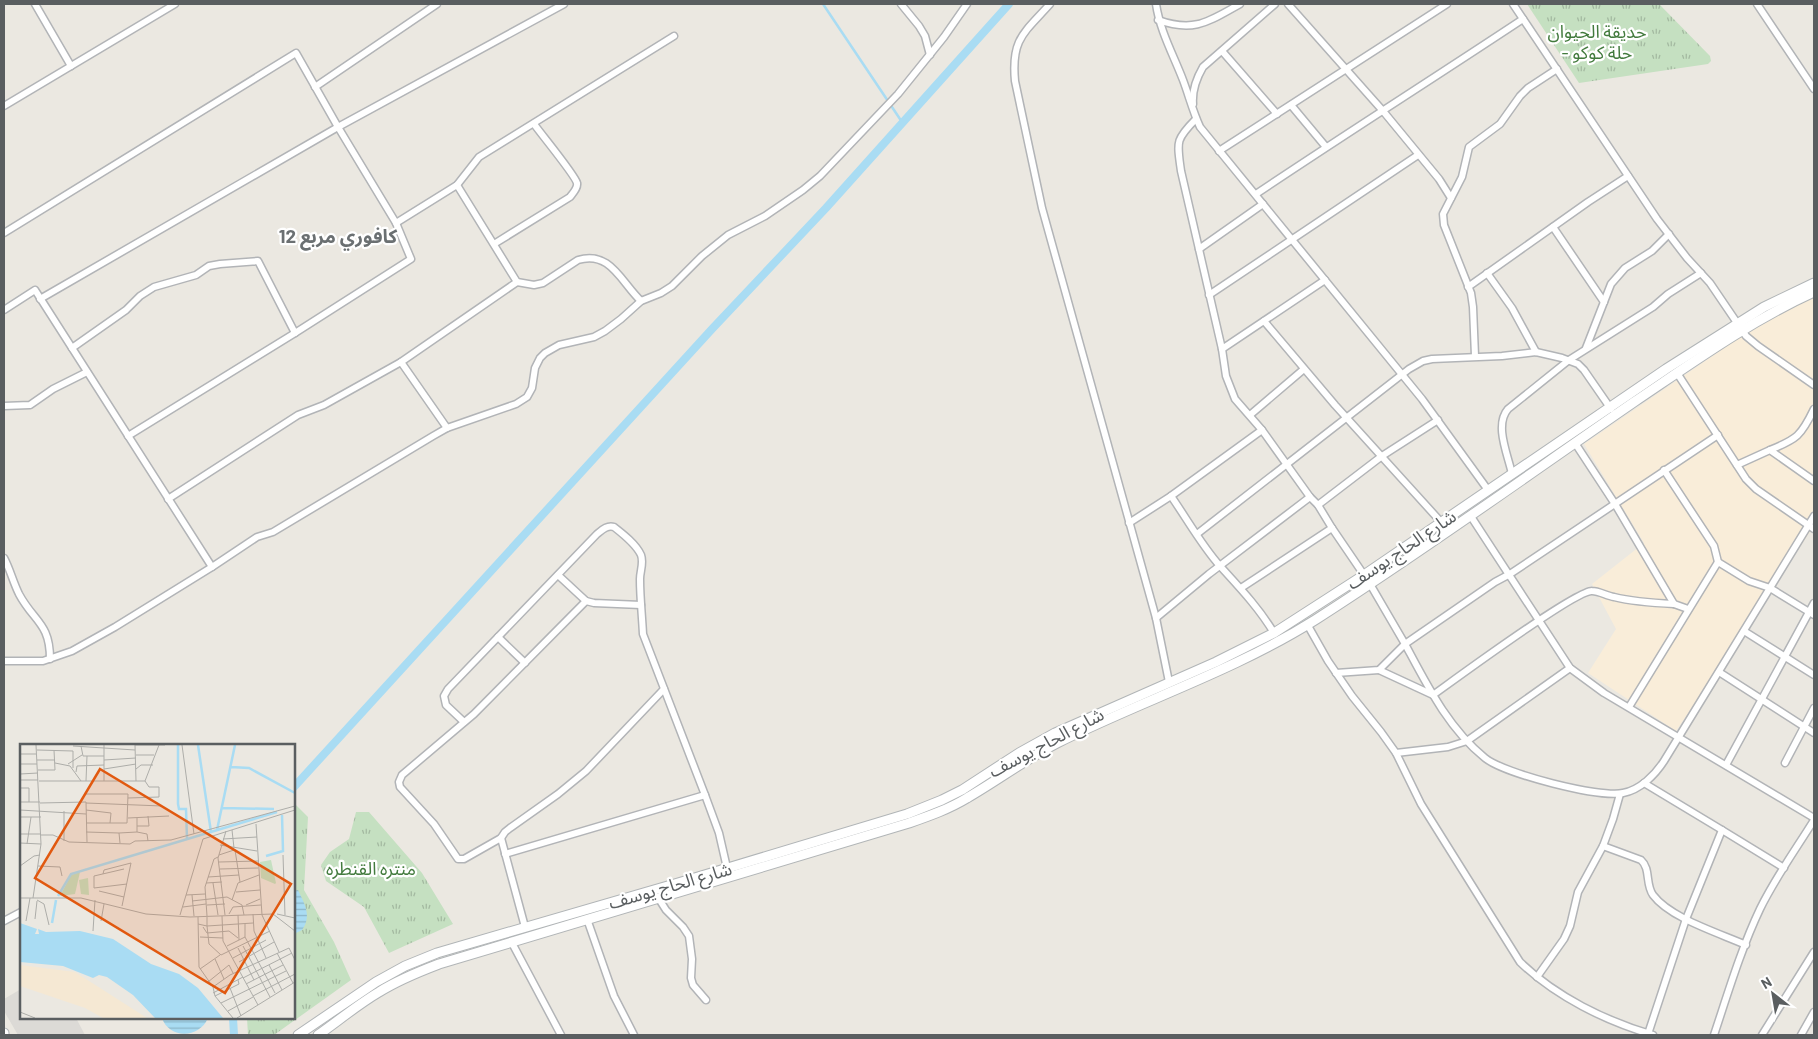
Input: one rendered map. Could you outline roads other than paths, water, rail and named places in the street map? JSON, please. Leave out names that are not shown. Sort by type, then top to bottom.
[{"type":"main road","points":[[1740,327],[1781,298],[1814,283]]},
{"type":"main road","points":[[1740,327],[1814,292]]},
{"type":"main road","name":"شارع الحاج يوسف","points":[[298,1035],[376,982],[437,953],[926,808],[962,790],[1019,753],[1055,733],[1246,648],[1274,633],[1364,575],[1512,474],[1677,373],[1740,327]]},
{"type":"main road","name":"شارع الحاج يوسف","points":[[318,1035],[361,1003],[406,977],[439,964],[511,940],[659,899],[909,823],[951,807],[1041,751],[1090,727],[1234,665],[1307,624],[1370,584],[1575,443],[1613,411],[1740,327]]},
{"type":"street","points":[[35,4],[72,66]]},
{"type":"street","points":[[4,106],[175,4]]},
{"type":"street","points":[[315,87],[437,4]]},
{"type":"street","points":[[40,299],[338,127],[564,4]]},
{"type":"street","points":[[901,4],[926,36],[930,55]]},
{"type":"street","points":[[4,661],[43,661],[89,642],[212,567],[257,537],[273,532],[447,428],[508,407],[526,398],[532,388],[535,368],[545,353],[559,345],[594,337],[604,332],[641,300],[661,293],[672,286],[720,241],[778,208],[820,176],[879,114],[930,55],[967,4]]},
{"type":"street","points":[[1050,4],[1019,41],[1014,62],[1015,80],[1042,208],[1156,618],[1168,682]]},
{"type":"street","points":[[1156,4],[1158,20],[1200,127],[1403,375],[1488,490]]},
{"type":"street","points":[[1158,20],[1176,26],[1192,26],[1207,21],[1240,4]]},
{"type":"street","points":[[1196,117],[1193,100],[1194,89],[1203,67],[1275,4]]},
{"type":"street","points":[[1288,4],[1383,112],[1439,179],[1451,198]]},
{"type":"street","points":[[1219,151],[1447,4]]},
{"type":"street","points":[[1513,4],[1628,176],[1669,234],[1710,283],[1740,327],[1758,346],[1814,386]]},
{"type":"street","points":[[1757,4],[1814,89]]},
{"type":"street","points":[[1256,194],[1524,19]]},
{"type":"street","points":[[396,223],[457,185],[479,157],[674,36]]},
{"type":"street","points":[[1222,51],[1277,114]]},
{"type":"street","points":[[4,233],[296,53],[396,223],[411,259],[128,436]]},
{"type":"street","points":[[1475,356],[1473,307],[1468,286],[1442,218],[1462,177],[1468,147],[1500,124],[1528,88],[1557,68]]},
{"type":"street","points":[[1291,105],[1326,147]]},
{"type":"street","points":[[1196,117],[1182,133],[1178,141],[1180,171],[1229,386],[1235,399],[1262,430],[1310,497],[1318,505],[1364,575]]},
{"type":"street","points":[[494,244],[543,215],[570,197],[576,190],[577,183],[572,172],[534,124]]},
{"type":"street","points":[[1209,295],[1418,155]]},
{"type":"street","points":[[1468,286],[1628,176]]},
{"type":"street","points":[[457,185],[518,282]]},
{"type":"street","points":[[1199,249],[1263,204]]},
{"type":"street","points":[[1553,227],[1604,302]]},
{"type":"street","points":[[1586,349],[1611,284],[1625,268],[1652,251],[1669,234]]},
{"type":"street","points":[[168,499],[298,415],[324,406],[401,362],[518,282],[540,285],[578,260],[598,259],[609,265],[641,300]]},
{"type":"street","points":[[72,348],[126,310],[140,296],[154,287],[196,275],[209,266],[258,261],[295,333]]},
{"type":"street","points":[[1512,474],[1502,432],[1504,414],[1569,360],[1652,307],[1701,272]]},
{"type":"street","points":[[1487,273],[1512,308],[1536,352]]},
{"type":"street","points":[[1222,349],[1325,280]]},
{"type":"street","points":[[4,310],[35,290],[212,567]]},
{"type":"street","points":[[1264,321],[1441,522]]},
{"type":"street","points":[[1197,534],[1409,369],[1423,361],[1536,352],[1569,360],[1578,364],[1584,370],[1613,411]]},
{"type":"street","points":[[401,362],[447,428]]},
{"type":"street","points":[[1250,415],[1304,368]]},
{"type":"street","points":[[4,406],[30,406],[53,389],[87,372]]},
{"type":"street","points":[[1677,373],[1746,479],[1756,489],[1811,527]]},
{"type":"street","points":[[1737,465],[1793,440],[1798,436],[1814,409]]},
{"type":"street","points":[[1318,505],[1382,456],[1438,420]]},
{"type":"street","points":[[1129,523],[1171,496],[1262,430]]},
{"type":"street","points":[[1379,670],[1406,644],[1480,591],[1510,574],[1718,435]]},
{"type":"street","points":[[1575,443],[1615,504],[1674,604]]},
{"type":"street","points":[[1770,450],[1814,481]]},
{"type":"street","points":[[1664,470],[1714,546],[1718,562],[1749,581],[1770,588],[1812,613]]},
{"type":"street","points":[[1171,496],[1220,566],[1242,588],[1261,612],[1274,633]]},
{"type":"street","points":[[1156,618],[1310,497]]},
{"type":"street","points":[[1470,515],[1570,668],[1584,680],[1814,819],[1760,910],[1714,1035]]},
{"type":"street","points":[[1370,584],[1406,644],[1433,695],[1467,741],[1485,758],[1508,771],[1568,787],[1620,794],[1644,783],[1660,768],[1770,588],[1811,527],[1814,516]]},
{"type":"street","points":[[464,722],[446,705],[444,696],[448,689],[597,534],[605,528],[614,527],[633,544],[641,555],[640,576],[643,634],[705,795],[727,868]]},
{"type":"street","points":[[1242,588],[1332,528]]},
{"type":"street","points":[[4,558],[19,594],[46,632],[50,645],[50,659]]},
{"type":"street","points":[[1629,707],[1718,562]]},
{"type":"street","points":[[558,575],[586,600],[594,603],[641,605]]},
{"type":"street","points":[[1433,695],[1540,620],[1578,596],[1592,591],[1643,603],[1674,604],[1688,609]]},
{"type":"street","points":[[586,600],[474,714],[402,775],[399,782],[400,787],[434,824],[458,859],[464,859],[502,838],[510,828],[558,794],[586,771],[664,689]]},
{"type":"street","points":[[1726,765],[1785,657],[1812,613],[1814,604]]},
{"type":"street","points":[[1307,624],[1336,673],[1396,753],[1421,804],[1457,859],[1514,954],[1537,977],[1581,1005],[1626,1026],[1651,1034],[1686,919],[1722,830]]},
{"type":"street","points":[[1744,631],[1814,675]]},
{"type":"street","points":[[498,637],[526,663]]},
{"type":"street","points":[[1396,753],[1448,746],[1467,741],[1570,668]]},
{"type":"street","points":[[1336,673],[1379,670],[1433,695]]},
{"type":"street","points":[[1720,672],[1814,733]]},
{"type":"street","points":[[1785,763],[1814,708]]},
{"type":"street","points":[[1644,783],[1705,818],[1784,868]]},
{"type":"street","points":[[1537,977],[1570,926],[1578,892],[1602,846],[1613,819],[1620,794]]},
{"type":"street","points":[[506,854],[705,795]]},
{"type":"street","points":[[502,838],[524,927]]},
{"type":"street","points":[[1602,846],[1641,860],[1646,867],[1651,892],[1665,908],[1746,945]]},
{"type":"street","points":[[659,899],[689,936],[691,944],[691,978],[706,1000]]},
{"type":"street","points":[[4,922],[20,913]]},
{"type":"street","points":[[588,919],[614,996],[634,1035]]},
{"type":"street","points":[[511,940],[562,1035]]},
{"type":"street","points":[[1762,1035],[1814,952]]},
{"type":"street","points":[[1801,1035],[1814,1012]]},
{"type":"water","points":[[298,890],[303,901],[307,920],[302,930],[295,934],[295,891]]},
{"type":"water","points":[[163,1019],[207,1019],[204,1025],[191,1033],[177,1033],[166,1025]]},
{"type":"waterway","points":[[823,4],[902,122]]},
{"type":"waterway","points":[[295,786],[712,329],[826,208],[1009,4]]},
{"type":"waterway","points":[[233,1019],[234,1035]]},
{"type":"district","name":"كافوري مربع 12","points":[[338,235]]},
{"type":"park label","name":"حديقة الحيوان - حلة كوكو","points":[[1597,41]]},
{"type":"park label","name":"منتره القنطره","points":[[371,868]]}]
